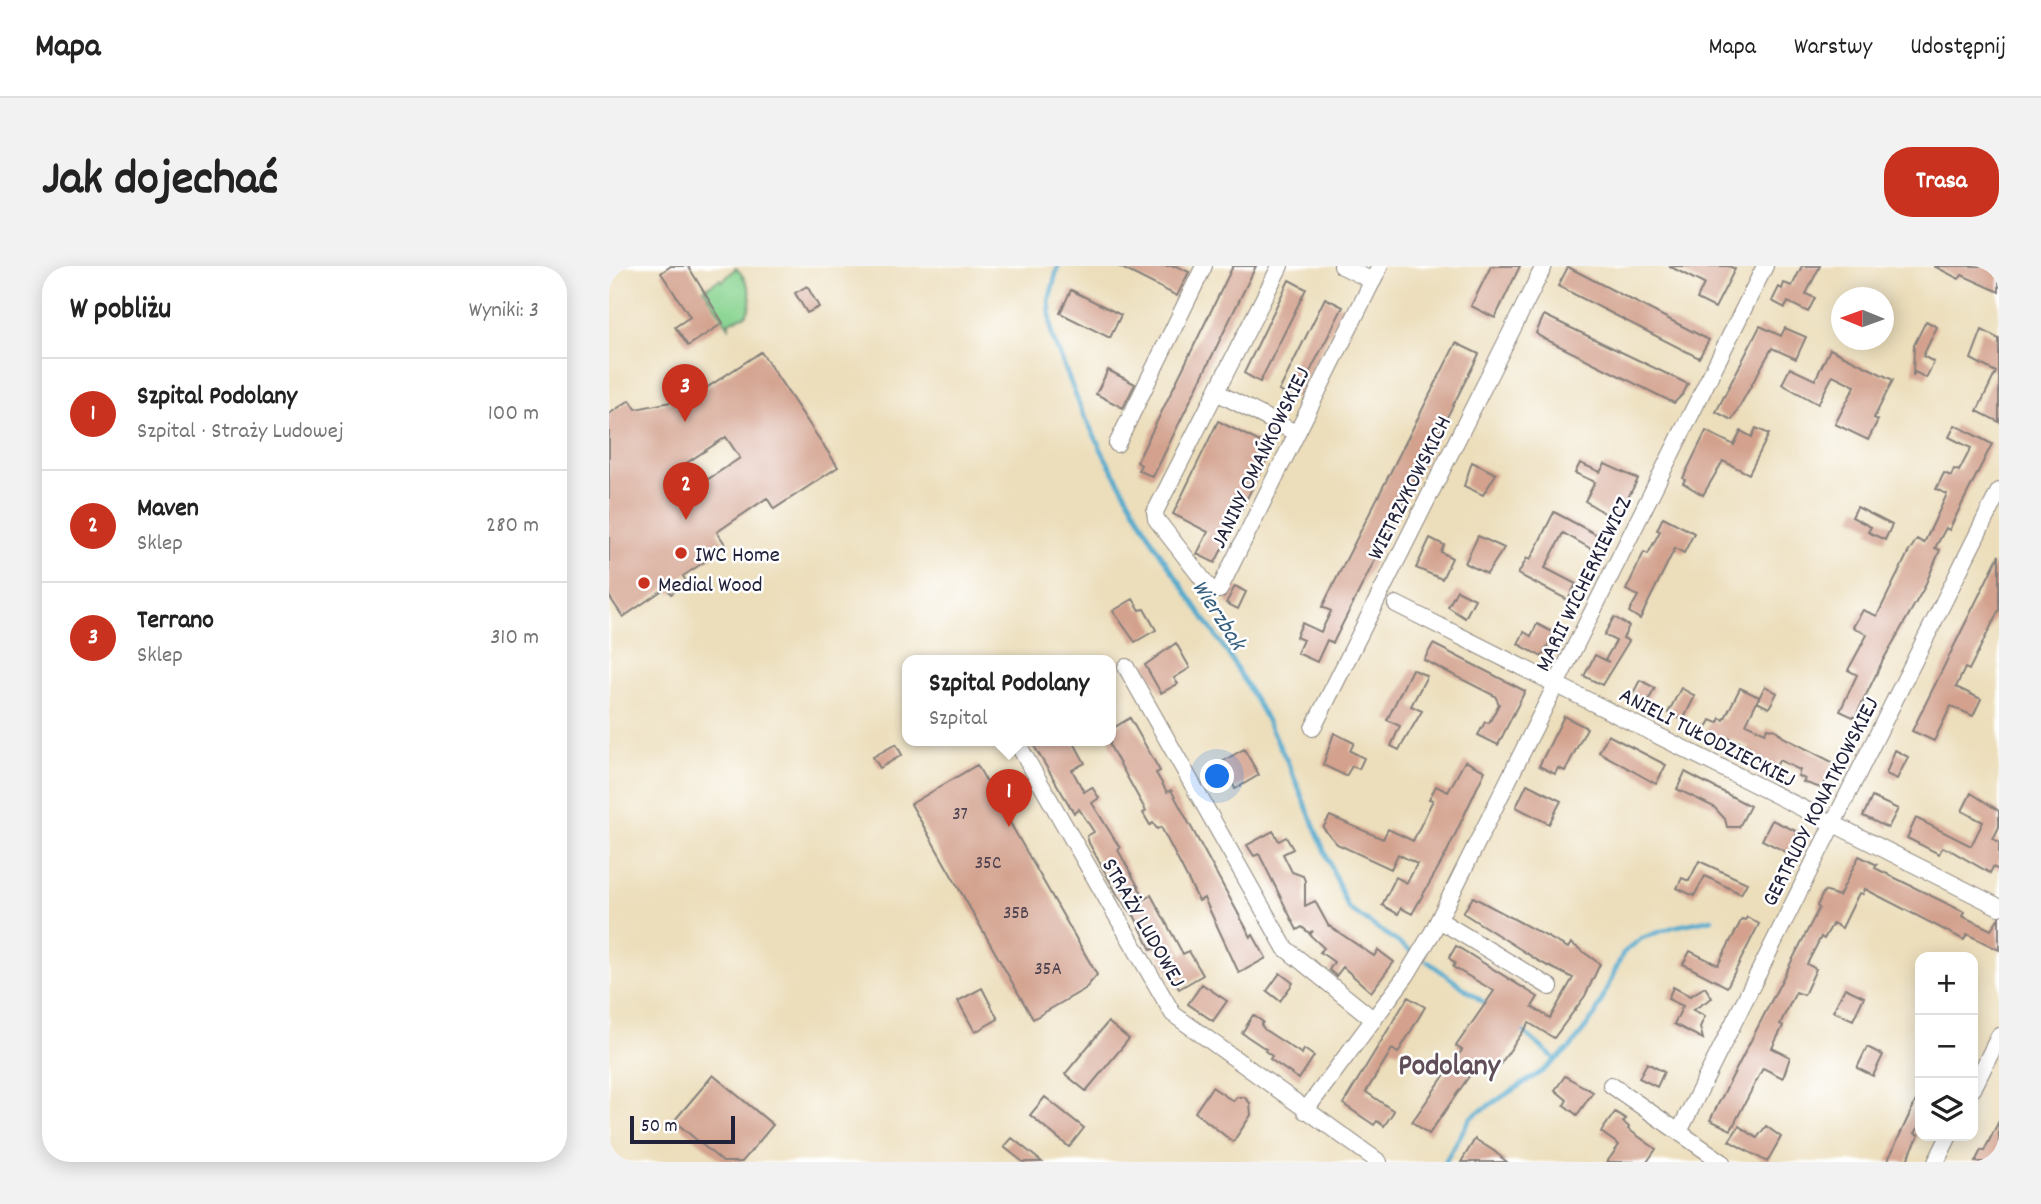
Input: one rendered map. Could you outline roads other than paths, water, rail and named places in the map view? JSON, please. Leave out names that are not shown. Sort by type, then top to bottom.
[{"type":"street","points":[[1117,444],[1204,266]]},
{"type":"street","name":"JANINY OMAŃKOWSKIEJ","points":[[1280,266],[1155,512],[1156,519],[1211,590],[1219,590],[1380,266]]},
{"type":"street","points":[[1342,266],[1373,281]]},
{"type":"street","name":"WIETRZYKOWSKICH","points":[[1313,728],[1544,266]]},
{"type":"street","name":"MARII WICHERKIEWICZ","points":[[1305,1111],[1406,976],[1439,920],[1765,266]]},
{"type":"street","points":[[1216,392],[1296,433]]},
{"type":"street","name":"GERTRUDY KONATKOWSKIEJ","points":[[1679,1132],[1999,491]]},
{"type":"street","name":"ANIELI TUŁODZIECKIEJ","points":[[1396,604],[1999,907]]},
{"type":"street","points":[[1126,667],[1285,948],[1374,1020]]},
{"type":"street","name":"STRAŻY LUDOWEJ","points":[[1019,746],[1168,1007],[1305,1111],[1379,1162]]},
{"type":"street","points":[[1439,920],[1550,987]]},
{"type":"street","points":[[1978,1082],[1994,1059],[1999,1035]]},
{"type":"street","points":[[1611,1084],[1722,1162]]},
{"type":"street","points":[[1937,1162],[1947,1141]]},
{"type":"waterway","name":"Wierzbak","points":[[1058,266],[1049,301],[1052,336],[1082,411],[1105,457],[1156,547],[1230,657],[1263,713],[1289,765],[1348,908],[1412,952]]},
{"type":"waterway","name":"Wierzbak","points":[[1445,1162],[1471,1117],[1544,1070],[1571,1047],[1595,1015],[1623,953],[1642,938],[1673,927],[1712,919]]},
{"type":"waterway","name":"Wierzbak","points":[[1427,961],[1490,1007]]},
{"type":"waterway","name":"Wierzbak","points":[[1519,1028],[1556,1060]]},
{"type":"place","name":"Terrano","points":[[685,422]]},
{"type":"place","name":"Maven","points":[[686,520]]},
{"type":"place","name":"IWC Home","points":[[681,553]]},
{"type":"place","name":"Medial Wood","points":[[644,583]]},
{"type":"place","name":"Szpital Podolany","points":[[1009,827]]},
{"type":"district","name":"Podolany","points":[[1449,1064]]}]
